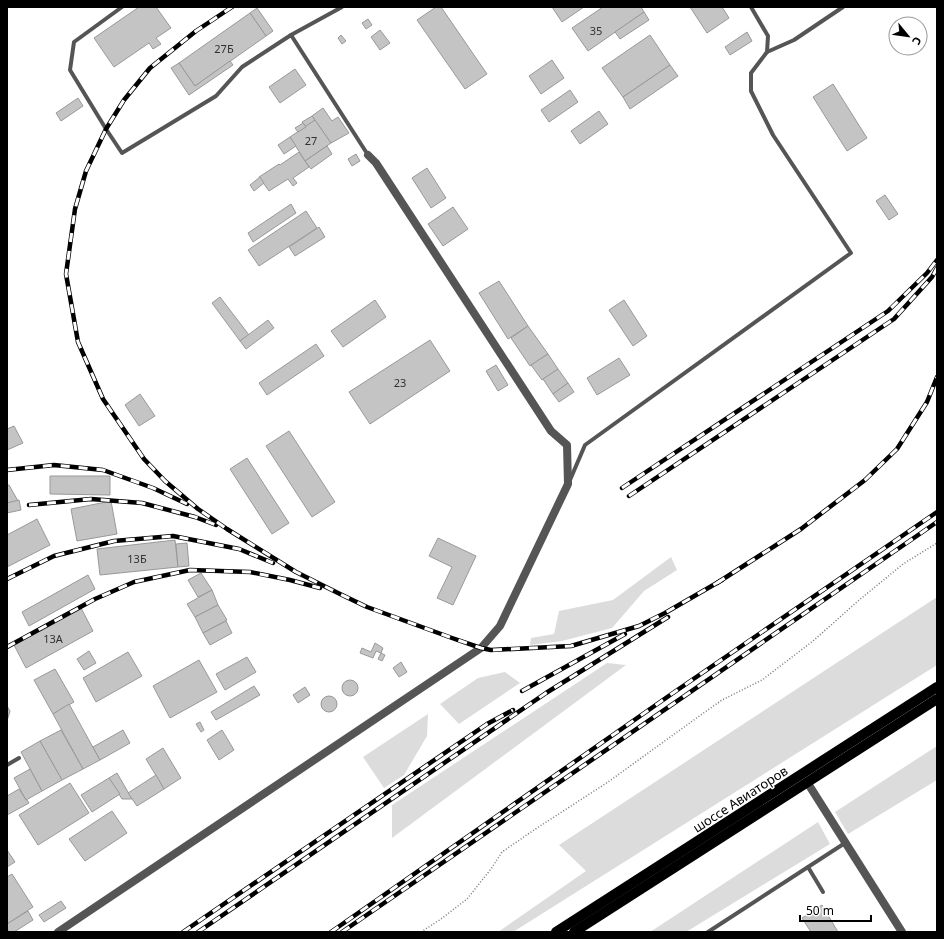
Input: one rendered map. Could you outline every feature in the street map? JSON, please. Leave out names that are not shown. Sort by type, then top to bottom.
[{"type":"main road","name":"шоссе Авиаторов","points":[[556,932],[937,687]]},
{"type":"main road","name":"шоссе Авиаторов","points":[[574,932],[937,699]]},
{"type":"street","points":[[58,932],[481,648],[500,626],[568,484],[567,445],[551,431],[376,163],[368,155]]},
{"type":"street","points":[[807,782],[902,932]]},
{"type":"lane","points":[[122,7],[74,42],[70,70],[122,153],[216,96],[242,66],[290,35],[342,7]]},
{"type":"lane","points":[[750,7],[768,36],[767,52]]},
{"type":"lane","points":[[568,484],[585,445],[851,253],[773,135],[751,91],[751,73],[767,52],[794,40],[843,7]]},
{"type":"lane","points":[[290,35],[368,155]]},
{"type":"lane","points":[[7,765],[19,758]]},
{"type":"lane","points":[[708,932],[845,843]]},
{"type":"lane","points":[[808,868],[823,892]]},
{"type":"path","points":[[421,932],[467,899],[491,869],[502,852],[608,782],[722,700],[762,680],[813,641],[903,564],[937,543]]},
{"type":"shaded area","points":[[671,557],[677,570],[644,591],[612,628],[562,641],[530,645],[531,638],[554,634],[559,611],[613,600]]},
{"type":"shaded area","points":[[937,597],[937,665],[513,932],[498,932],[586,871],[559,845]]},
{"type":"shaded area","points":[[607,663],[626,665],[392,838],[392,805]]},
{"type":"shaded area","points":[[505,672],[520,683],[459,724],[440,704],[478,678]]},
{"type":"shaded area","points":[[428,714],[427,736],[404,775],[384,788],[363,757]]},
{"type":"shaded area","points":[[937,746],[937,780],[848,834],[835,812]]},
{"type":"shaded area","points":[[818,822],[830,844],[686,932],[650,932]]},
{"type":"building","points":[[139,7],[156,7],[171,28],[156,38],[161,44],[153,49],[149,43],[114,67],[94,38]]},
{"type":"building","points":[[436,7],[441,7],[487,74],[465,89],[417,20]]},
{"type":"building","points":[[552,7],[584,7],[562,22]]},
{"type":"building","points":[[603,7],[641,7],[644,12],[588,51],[572,28]]},
{"type":"building","points":[[690,7],[722,7],[729,18],[707,33]]},
{"type":"building","points":[[257,8],[273,31],[266,36],[250,13]]},
{"type":"building","points":[[644,12],[649,20],[620,39],[615,32]]},
{"type":"building","points":[[250,13],[266,36],[195,86],[179,63]]},
{"type":"building","points":[[368,19],[372,25],[366,29],[362,23]]},
{"type":"building","points":[[380,30],[390,43],[380,50],[371,37]]},
{"type":"building","points":[[747,32],[752,41],[730,55],[725,47]]},
{"type":"building","points":[[341,35],[346,41],[342,44],[338,38]]},
{"type":"building","points":[[650,35],[670,65],[623,97],[602,68]]},
{"type":"building","points":[[552,60],[564,78],[541,94],[529,76]]},
{"type":"building","points":[[230,61],[233,65],[189,95],[171,68],[179,63],[195,86]]},
{"type":"building","points":[[670,65],[678,76],[630,109],[623,97]]},
{"type":"building","points":[[295,69],[306,85],[280,103],[269,87]]},
{"type":"building","points":[[833,84],[867,138],[847,151],[813,97]]},
{"type":"building","points":[[570,90],[578,102],[549,122],[541,110]]},
{"type":"building","points":[[78,98],[83,106],[61,121],[56,113]]},
{"type":"building","points":[[323,108],[332,121],[338,117],[349,133],[331,143],[312,116]]},
{"type":"building","points":[[599,111],[608,124],[580,144],[571,131]]},
{"type":"building","points":[[312,116],[315,120],[306,127],[302,122]]},
{"type":"building","points":[[315,120],[331,143],[305,161],[290,137]]},
{"type":"building","points":[[303,123],[306,127],[298,132],[295,128]]},
{"type":"building","points":[[290,137],[296,146],[284,154],[278,145]]},
{"type":"building","points":[[327,146],[332,154],[311,169],[305,161]]},
{"type":"building","points":[[299,152],[309,167],[293,178],[297,183],[293,186],[288,179],[269,191],[259,177]]},
{"type":"building","points":[[356,154],[360,161],[352,166],[348,159]]},
{"type":"building","points":[[427,168],[446,198],[431,208],[412,178]]},
{"type":"building","points":[[260,177],[264,183],[254,191],[250,185]]},
{"type":"building","points":[[885,195],[898,214],[889,220],[876,201]]},
{"type":"building","points":[[291,204],[296,213],[253,242],[248,233]]},
{"type":"building","points":[[453,207],[468,229],[443,246],[428,224]]},
{"type":"building","points":[[306,211],[317,228],[259,266],[248,250]]},
{"type":"building","points":[[319,227],[325,237],[295,256],[289,247]]},
{"type":"building","points":[[499,281],[528,326],[508,339],[479,293]]},
{"type":"building","points":[[220,297],[249,335],[240,341],[212,303]]},
{"type":"building","points":[[375,300],[386,317],[343,347],[331,331]]},
{"type":"building","points":[[624,300],[647,336],[633,346],[609,310]]},
{"type":"building","points":[[268,320],[274,328],[246,349],[240,341]]},
{"type":"building","points":[[528,326],[548,354],[530,366],[511,338]]},
{"type":"building","points":[[430,340],[450,371],[370,424],[349,392]]},
{"type":"building","points":[[316,344],[324,356],[267,395],[259,383]]},
{"type":"building","points":[[548,354],[558,369],[542,380],[531,365]]},
{"type":"building","points":[[619,358],[630,375],[597,395],[587,378]]},
{"type":"building","points":[[496,365],[508,385],[498,391],[486,371]]},
{"type":"building","points":[[558,369],[568,383],[553,394],[543,379]]},
{"type":"building","points":[[568,383],[574,392],[559,402],[553,394]]},
{"type":"building","points":[[140,394],[155,416],[139,426],[125,405]]},
{"type":"building","points":[[14,426],[23,443],[7,450],[7,429]]},
{"type":"building","points":[[289,431],[335,502],[312,517],[266,446]]},
{"type":"building","points":[[247,458],[289,523],[272,534],[230,469]]},
{"type":"building","points":[[50,476],[110,476],[110,495],[50,494]]},
{"type":"building","points":[[7,485],[9,485],[18,501],[7,503]]},
{"type":"building","points":[[19,500],[21,510],[7,513],[7,503]]},
{"type":"building","points":[[111,501],[117,534],[77,541],[71,509]]},
{"type":"building","points":[[37,519],[50,545],[7,567],[7,535]]},
{"type":"building","points":[[438,538],[476,556],[453,605],[437,598],[452,567],[429,556]]},
{"type":"building","points":[[175,540],[178,567],[100,575],[97,549]]},
{"type":"building","points":[[187,543],[189,566],[178,567],[176,544]]},
{"type":"building","points":[[201,573],[212,590],[198,597],[188,580]]},
{"type":"building","points":[[88,575],[95,589],[29,626],[22,612]]},
{"type":"building","points":[[212,590],[218,605],[195,617],[187,604]]},
{"type":"building","points":[[218,605],[227,620],[203,633],[195,617]]},
{"type":"building","points":[[81,608],[93,631],[26,668],[14,645]]},
{"type":"building","points":[[226,621],[232,633],[210,645],[203,633]]},
{"type":"building","points":[[375,643],[383,648],[381,653],[376,651],[373,658],[360,653],[362,648],[371,652]]},
{"type":"building","points":[[89,651],[96,663],[84,670],[77,659]]},
{"type":"building","points":[[128,652],[142,676],[96,702],[83,678]]},
{"type":"building","points":[[381,653],[385,655],[382,661],[378,659]]},
{"type":"building","points":[[247,657],[256,672],[225,690],[216,674]]},
{"type":"building","points":[[199,660],[217,692],[170,718],[153,686]]},
{"type":"building","points":[[401,662],[407,672],[399,677],[393,668]]},
{"type":"building","points":[[55,669],[74,702],[53,714],[34,680]]},
{"type":"building","points":[[350,680],[357,685],[358,688],[353,695],[350,696],[343,691],[342,688],[347,681]]},
{"type":"building","points":[[254,686],[260,695],[216,720],[211,712]]},
{"type":"building","points":[[305,687],[310,695],[298,703],[293,695]]},
{"type":"building","points":[[329,696],[336,701],[337,704],[332,711],[329,712],[322,707],[321,704],[326,697]]},
{"type":"building","points":[[69,704],[100,760],[83,769],[53,714]]},
{"type":"building","points":[[7,706],[10,711],[7,721]]},
{"type":"building","points":[[200,722],[204,730],[201,732],[196,724]]},
{"type":"building","points":[[61,730],[83,769],[62,780],[40,741]]},
{"type":"building","points":[[123,730],[130,743],[100,760],[93,747]]},
{"type":"building","points":[[222,730],[234,750],[219,760],[207,740]]},
{"type":"building","points":[[40,741],[62,780],[42,791],[21,752]]},
{"type":"building","points":[[163,748],[181,778],[164,789],[146,759]]},
{"type":"building","points":[[30,769],[42,791],[26,800],[14,778]]},
{"type":"building","points":[[117,773],[132,799],[122,799],[109,778]]},
{"type":"building","points":[[156,775],[164,789],[137,806],[128,793]]},
{"type":"building","points":[[109,778],[120,794],[92,812],[81,795]]},
{"type":"building","points":[[70,783],[89,813],[38,845],[19,815]]},
{"type":"building","points":[[19,789],[29,803],[7,815],[7,796]]},
{"type":"building","points":[[112,811],[127,833],[85,861],[69,839]]},
{"type":"building","points":[[7,850],[15,862],[7,867]]},
{"type":"building","points":[[12,874],[33,907],[7,924],[7,877]]},
{"type":"building","points":[[61,901],[66,908],[44,922],[39,915]]},
{"type":"building","points":[[822,905],[838,932],[811,932],[802,918]]},
{"type":"building","points":[[28,911],[33,920],[14,932],[9,932],[7,924]]},
{"type":"railway","points":[[232,7],[196,31],[150,68],[124,100],[106,129],[86,171],[75,209],[66,274],[78,342],[103,399],[144,459],[165,481],[198,509],[296,572],[367,607],[481,648],[491,650],[571,646],[639,626],[665,613],[722,580]]},
{"type":"railway","points":[[622,488],[888,311],[927,273],[937,260]]},
{"type":"railway","points":[[629,496],[894,319],[932,277],[937,268]]},
{"type":"railway","points":[[717,583],[801,529],[865,480],[897,449],[927,402],[937,377]]},
{"type":"railway","points":[[7,470],[54,465],[103,470],[153,488],[187,504]]},
{"type":"railway","points":[[29,505],[91,499],[142,503],[195,517],[216,525]]},
{"type":"railway","points":[[331,932],[673,693],[937,512]]},
{"type":"railway","points":[[342,932],[937,522]]},
{"type":"railway","points":[[7,579],[54,556],[114,541],[173,536],[239,549],[273,563]]},
{"type":"railway","points":[[7,647],[95,599],[134,582],[190,570],[250,572],[320,588]]},
{"type":"railway","points":[[198,932],[546,693],[668,617]]},
{"type":"railway","points":[[522,691],[625,634]]},
{"type":"railway","points":[[183,932],[487,724],[513,710]]}]
